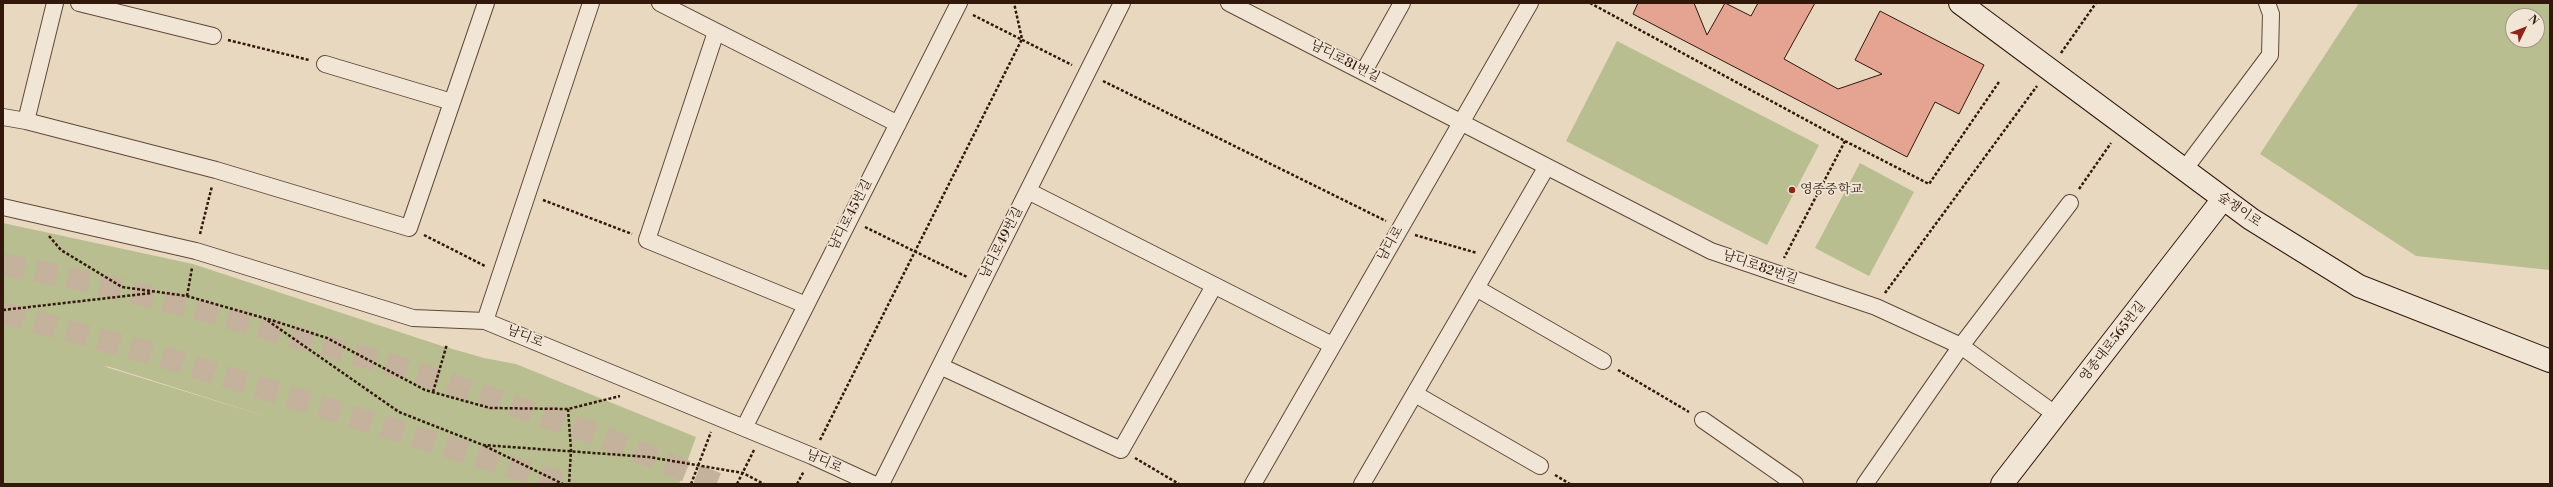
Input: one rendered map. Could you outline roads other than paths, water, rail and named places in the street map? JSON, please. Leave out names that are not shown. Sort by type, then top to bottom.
[{"type":"street","points":[[26,121],[55,3]]},
{"type":"street","points":[[79,3],[213,36]]},
{"type":"street","points":[[3,117],[26,121],[216,170],[409,228],[486,3]]},
{"type":"street","points":[[3,207],[196,251],[413,318],[485,321],[591,3]]},
{"type":"street","points":[[660,3],[898,124]]},
{"type":"street","name":"남디로49번길","points":[[882,484],[1122,3]]},
{"type":"street","name":"남디로81번길","points":[[1229,3],[1462,121]]},
{"type":"street","points":[[1364,71],[1402,3]]},
{"type":"street","name":"남디로","points":[[1253,484],[1530,3]]},
{"type":"street","name":"숲쟁이로","points":[[1960,3],[2251,219],[2359,286],[2550,361]]},
{"type":"street","points":[[2184,170],[2270,55],[2271,14],[2267,3]]},
{"type":"street","name":"남디로45번길","points":[[744,428],[958,5]]},
{"type":"street","points":[[716,32],[647,240],[806,305]]},
{"type":"street","points":[[325,64],[452,102]]},
{"type":"street","name":"남디로82번길","points":[[1462,121],[1546,168],[1711,251],[1876,307],[1961,346],[2055,414]]},
{"type":"street","points":[[1362,484],[1546,168]]},
{"type":"street","points":[[1028,191],[1332,346]]},
{"type":"street","name":"영종대로565번길","points":[[2002,484],[2055,414],[2224,199]]},
{"type":"street","points":[[1865,484],[1961,346],[2070,203]]},
{"type":"street","points":[[940,366],[1120,450],[1214,286]]},
{"type":"street","points":[[1476,288],[1602,361]]},
{"type":"street","name":"남디로","points":[[485,321],[812,456],[873,484]]},
{"type":"street","points":[[1415,394],[1540,466]]},
{"type":"street","points":[[1703,420],[1796,484]]},
{"type":"tunnel","points":[[3,264],[95,283],[213,313],[409,370],[590,432],[718,484]]},
{"type":"tunnel","points":[[3,313],[154,354],[566,484]]},
{"type":"place","name":"영종중학교","points":[[1792,190]]}]
